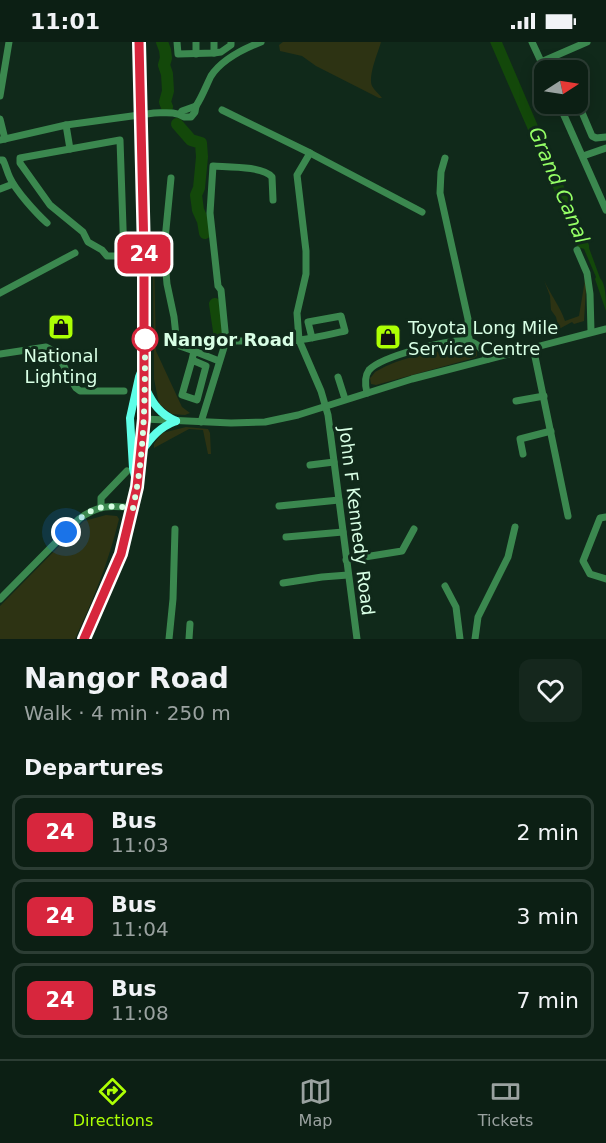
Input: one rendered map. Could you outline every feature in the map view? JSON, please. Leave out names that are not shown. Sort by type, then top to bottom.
[{"type":"main road","points":[[84,639],[121,554],[133,508],[141,454],[145,362],[139,42]]},
{"type":"main road","points":[[137,487],[133,468],[130,418],[139,377],[145,362]]},
{"type":"main road","points":[[145,386],[154,405],[168,417],[176,420]]},
{"type":"main road","points":[[141,454],[158,430],[176,420]]},
{"type":"street","points":[[0,96],[9,42]]},
{"type":"street","points":[[177,42],[178,54],[221,52],[231,45],[231,42]]},
{"type":"street","points":[[196,42],[196,54]]},
{"type":"street","points":[[213,42],[214,53]]},
{"type":"street","points":[[0,119],[3,140],[66,125],[141,115],[180,114],[196,106],[215,71],[225,61],[240,51],[261,42]]},
{"type":"street","points":[[532,42],[540,60]]},
{"type":"street","points":[[546,60],[587,42]]},
{"type":"street","points":[[222,110],[422,212]]},
{"type":"street","points":[[564,114],[591,175],[602,191],[606,210]]},
{"type":"street","points":[[582,114],[592,136],[606,137]]},
{"type":"street","points":[[66,125],[70,149]]},
{"type":"street","points":[[120,140],[124,256],[107,256],[102,250],[88,242],[83,232],[50,205],[20,163],[20,158],[70,149],[120,140]]},
{"type":"street","points":[[583,156],[606,148]]},
{"type":"street","name":"John F Kennedy Road","points":[[310,153],[297,175],[306,251],[306,274],[297,313],[299,340],[326,406],[357,639]]},
{"type":"street","points":[[445,158],[440,180],[441,193],[468,319],[469,341]]},
{"type":"street","points":[[0,160],[3,160],[13,184],[47,223]]},
{"type":"street","points":[[201,422],[226,341],[210,213],[213,166],[245,168],[269,173],[273,177],[273,200]]},
{"type":"street","points":[[171,178],[164,250],[177,345],[219,361]]},
{"type":"street","points":[[0,189],[13,184]]},
{"type":"street","points":[[577,250],[587,273],[591,331]]},
{"type":"street","points":[[0,293],[75,254]]},
{"type":"street","points":[[226,341],[299,340],[312,338],[345,331],[341,316],[308,322],[312,338]]},
{"type":"street","points":[[144,419],[231,423],[265,422],[298,415],[345,399],[532,347],[606,329]]},
{"type":"street","points":[[367,393],[365,378],[368,372],[374,366],[403,354],[449,343],[469,341],[480,346],[488,359]]},
{"type":"street","points":[[0,354],[46,347],[52,350],[80,391],[124,391]]},
{"type":"street","points":[[532,347],[552,432],[568,516]]},
{"type":"street","points":[[192,360],[206,366],[197,400],[182,395],[194,351]]},
{"type":"street","points":[[338,377],[345,399]]},
{"type":"street","points":[[516,401],[543,396]]},
{"type":"street","points":[[523,454],[520,439],[552,432]]},
{"type":"street","points":[[310,465],[334,462]]},
{"type":"street","points":[[101,507],[101,498],[127,471]]},
{"type":"street","points":[[279,506],[339,500]]},
{"type":"street","points":[[0,599],[79,519],[90,511],[110,506],[133,508]]},
{"type":"street","points":[[606,517],[600,518],[583,561],[590,574],[606,579]]},
{"type":"street","points":[[475,639],[478,616],[508,556],[514,527]]},
{"type":"street","points":[[169,639],[176,529]]},
{"type":"street","points":[[346,560],[402,551],[414,529]]},
{"type":"street","points":[[286,537],[343,532]]},
{"type":"street","points":[[283,583],[348,575]]},
{"type":"street","points":[[445,586],[456,607],[460,639]]},
{"type":"street","points":[[189,639],[190,624]]},
{"type":"shaded area","points":[[283,42],[381,42],[371,81],[373,88],[382,98],[316,66],[302,56],[280,51],[279,45]]},
{"type":"shaded area","points":[[153,256],[156,351],[182,407],[190,413],[185,415],[172,414],[159,404],[154,379]]},
{"type":"shaded area","points":[[544,280],[565,321],[579,316],[585,280],[584,321],[574,324],[572,322],[559,329],[556,317],[551,310],[550,296]]},
{"type":"shaded area","points":[[472,348],[477,351],[477,356],[376,385],[371,384],[370,378],[375,372],[396,362],[429,353]]},
{"type":"shaded area","points":[[186,427],[208,429],[211,454],[208,454],[203,430],[189,429],[154,448],[154,444],[162,433]]},
{"type":"shaded area","points":[[106,515],[117,516],[119,519],[100,580],[75,639],[0,639],[0,606],[84,521]]},
{"type":"water","name":"Grand Canal","points":[[490,42],[502,42],[589,245],[605,288],[606,311],[596,277],[584,249],[579,249],[576,244]]},
{"type":"waterway","points":[[162,42],[166,58],[164,65],[167,74],[168,91],[165,102],[167,107]]},
{"type":"waterway","points":[[177,124],[191,140],[201,143],[202,157],[199,188],[196,195],[205,233]]},
{"type":"waterway","points":[[215,304],[220,338]]},
{"type":"bus line","name":"24","points":[[84,639],[121,554],[137,487],[144,419],[144,253],[139,42]]},
{"type":"place","name":"National Lighting","points":[[61,327]]},
{"type":"place","name":"Toyota Long Mile Service Centre","points":[[388,337]]},
{"type":"place","name":"Nangor Road","points":[[145,339]]},
{"type":"route","points":[[66,532],[90,511],[101,507],[133,508],[144,419],[145,339]]}]
